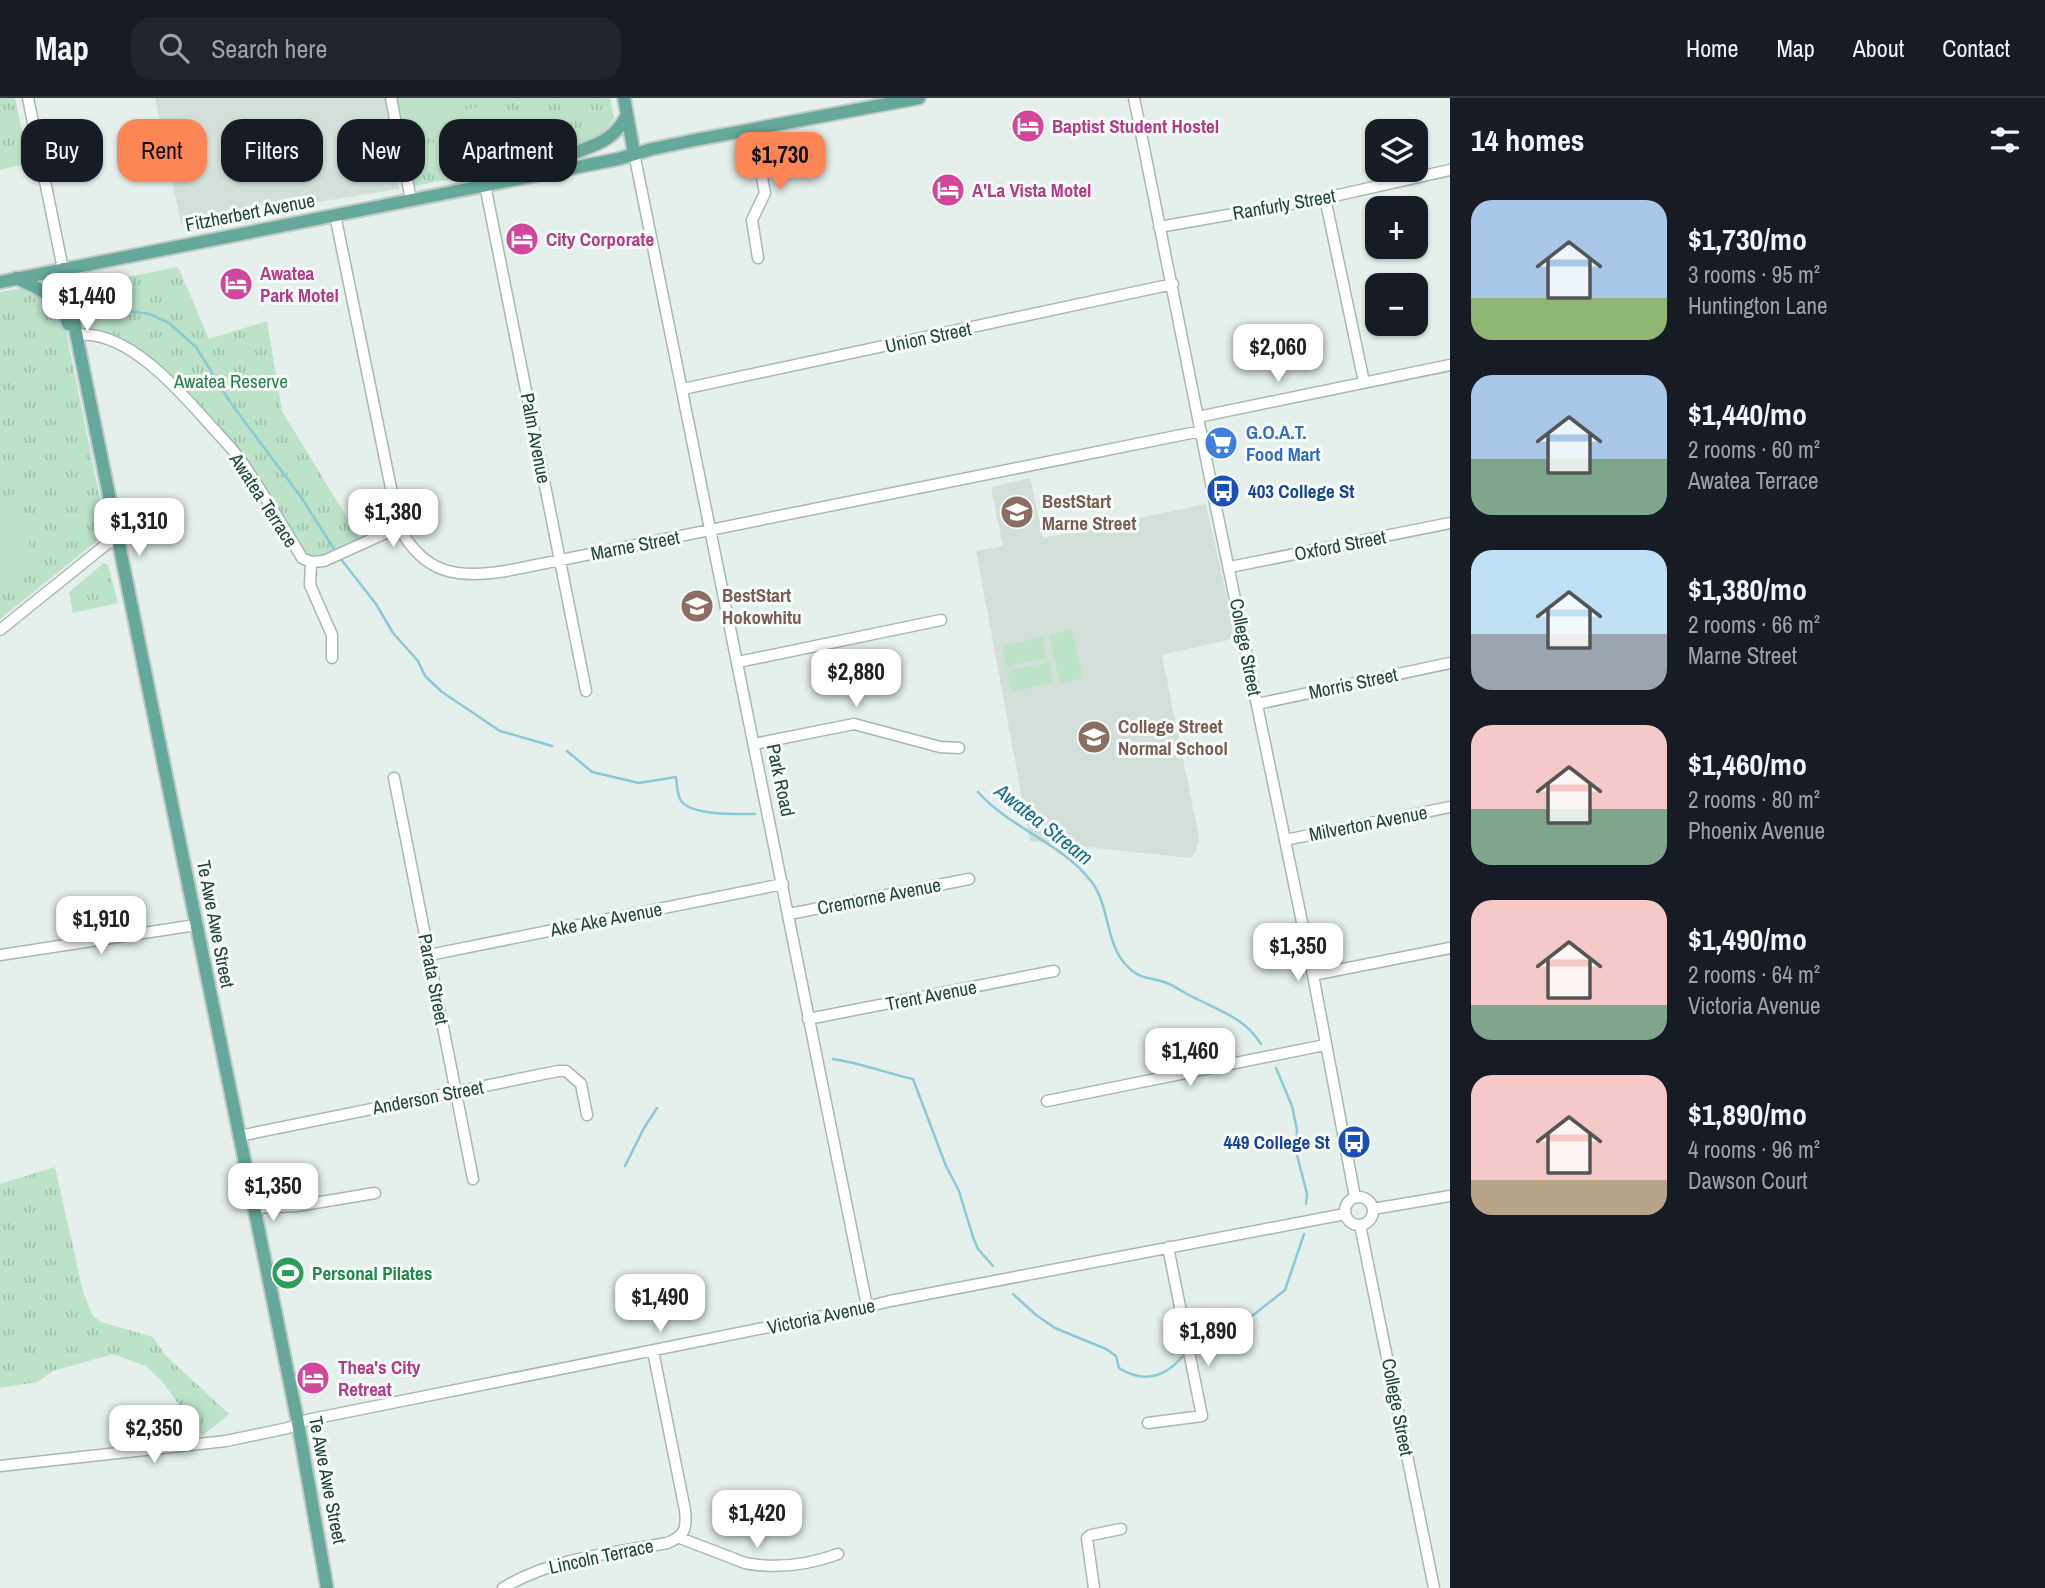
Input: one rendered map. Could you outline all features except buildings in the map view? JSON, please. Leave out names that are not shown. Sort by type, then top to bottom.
[{"type":"main road","name":"Park Road","points":[[624,98],[634,153]]},
{"type":"main road","name":"Fitzherbert Avenue","points":[[577,167],[695,140],[919,98]]},
{"type":"main road","points":[[577,152],[606,140],[620,130],[627,115]]},
{"type":"main road","name":"Fitzherbert Avenue","points":[[0,282],[500,182]]},
{"type":"main road","name":"Te Awe Awe Street","points":[[63,269],[298,1423],[327,1588]]},
{"type":"main road","points":[[16,278],[42,289],[59,304],[66,316],[74,353],[85,378]]},
{"type":"street","points":[[28,98],[63,269]]},
{"type":"street","points":[[391,98],[411,200]]},
{"type":"street","name":"College Street","points":[[1135,98],[1355,1197]]},
{"type":"street","points":[[753,130],[765,193],[752,220],[758,258]]},
{"type":"street","name":"Park Road","points":[[634,153],[867,1306]]},
{"type":"street","name":"Ranfurly Street","points":[[1159,227],[1325,198],[1450,170]]},
{"type":"street","name":"Palm Avenue","points":[[485,185],[586,691]]},
{"type":"street","points":[[1325,198],[1364,382]]},
{"type":"street","name":"Marne Street","points":[[335,215],[399,527],[408,544],[420,557],[437,568],[457,575],[482,575],[560,560],[1200,431]]},
{"type":"street","name":"Union Street","points":[[683,390],[1173,284]]},
{"type":"street","name":"Awatea Terrace","points":[[76,334],[108,341],[140,356],[173,383],[241,460],[302,558],[311,562],[324,561],[399,527]]},
{"type":"street","points":[[1198,417],[1450,365]]},
{"type":"street","name":"Oxford Street","points":[[1230,567],[1450,523]]},
{"type":"street","points":[[1,628],[108,543],[117,541]]},
{"type":"street","points":[[311,562],[310,585],[332,635],[332,658]]},
{"type":"street","points":[[738,662],[941,620]]},
{"type":"street","name":"Morris Street","points":[[1257,704],[1450,663]]},
{"type":"street","points":[[754,744],[854,724],[940,747],[959,748]]},
{"type":"street","name":"Parata Street","points":[[394,778],[473,1179]]},
{"type":"street","name":"Milverton Avenue","points":[[1285,840],[1450,807]]},
{"type":"street","name":"Cremorne Avenue","points":[[789,914],[969,879]]},
{"type":"street","name":"Ake Ake Avenue","points":[[429,955],[783,884]]},
{"type":"street","points":[[0,955],[196,925]]},
{"type":"street","points":[[1312,975],[1450,948]]},
{"type":"street","name":"Trent Avenue","points":[[808,1019],[1055,971]]},
{"type":"street","points":[[1047,1101],[1325,1045]]},
{"type":"street","name":"Anderson Street","points":[[239,1136],[566,1071],[581,1084],[587,1115]]},
{"type":"street","points":[[253,1208],[297,1206],[375,1193]]},
{"type":"street","points":[[1373,1209],[1450,1196]]},
{"type":"street","points":[[1355,1197],[1366,1198],[1373,1209],[1371,1219],[1360,1226],[1350,1222],[1345,1214],[1346,1205],[1355,1197]]},
{"type":"street","name":"Victoria Avenue","points":[[0,1466],[226,1441],[288,1428],[298,1423],[867,1306],[1345,1214]]},
{"type":"street","name":"College Street","points":[[1360,1226],[1434,1588]]},
{"type":"street","points":[[1148,1423],[1202,1416],[1168,1247]]},
{"type":"street","name":"Lincoln Terrace","points":[[503,1588],[553,1565],[667,1543],[680,1538],[684,1530],[685,1510],[653,1351]]},
{"type":"street","points":[[1094,1588],[1087,1538],[1121,1529]]},
{"type":"street","points":[[680,1538],[756,1565],[789,1566],[838,1554]]},
{"type":"shaded area","points":[[155,98],[388,98],[391,119],[337,119],[337,182],[398,182],[399,189],[181,224],[172,182],[207,182],[207,119],[159,119]]},
{"type":"shaded area","name":"College Street Normal School","points":[[1030,478],[1043,538],[1206,504],[1236,638],[1162,655],[1199,838],[1195,853],[1190,858],[1030,841],[976,551],[1003,546],[991,487]]},
{"type":"green space","points":[[0,98],[15,98],[21,126],[21,165],[0,170]]},
{"type":"green space","points":[[397,98],[610,98],[614,118],[602,133],[577,147],[577,119],[439,119],[439,182],[414,186],[413,182],[425,182],[425,119],[401,119]]},
{"type":"green space","points":[[454,98],[487,98],[488,101],[456,108]]},
{"type":"green space","points":[[440,100],[443,115],[411,119],[408,106]]},
{"type":"green space","points":[[489,105],[492,119],[459,119],[457,111]]},
{"type":"green space","points":[[439,121],[439,136],[425,139],[425,124]]},
{"type":"green space","points":[[439,141],[439,157],[425,160],[425,144]]},
{"type":"green space","name":"Awatea Reserve","points":[[178,267],[209,339],[267,321],[282,411],[363,544],[324,561],[302,558],[241,460],[140,356],[88,332],[82,292],[87,285]]},
{"type":"green space","points":[[56,282],[107,533],[0,619],[0,292]]},
{"type":"green space","points":[[20,496],[23,513],[0,517],[0,500]]},
{"type":"green space","points":[[24,515],[27,532],[0,537],[0,520]]},
{"type":"green space","points":[[28,535],[31,551],[0,557],[0,540]]},
{"type":"green space","points":[[31,554],[35,570],[0,577],[0,560]]},
{"type":"green space","points":[[104,563],[108,565],[118,603],[73,613],[69,592]]},
{"type":"green space","points":[[1072,630],[1083,678],[1060,683],[1049,635]]},
{"type":"green space","points":[[1043,637],[1047,658],[1006,667],[1002,646]]},
{"type":"green space","points":[[1049,662],[1053,683],[1012,692],[1007,671]]},
{"type":"green space","points":[[55,1167],[83,1292],[93,1316],[101,1322],[153,1337],[166,1356],[229,1414],[202,1436],[161,1380],[146,1366],[113,1354],[53,1371],[37,1382],[0,1388],[0,1184]]},
{"type":"waterway","name":"Awatea Stream","points":[[75,304],[150,314],[169,323],[196,347],[230,402],[301,497],[336,552]]},
{"type":"waterway","name":"Awatea Stream","points":[[340,558],[376,604],[393,633],[418,661],[425,676],[442,692],[500,731],[552,746]]},
{"type":"waterway","name":"Awatea Stream","points":[[567,751],[592,772],[639,783],[676,777],[680,799],[693,809],[726,814],[755,814]]},
{"type":"waterway","name":"Awatea Stream","points":[[978,792],[1005,816],[1065,856],[1091,881],[1102,901],[1114,946],[1126,965],[1142,976],[1169,984],[1233,1017],[1248,1028],[1261,1044]]},
{"type":"waterway","name":"Awatea Stream","points":[[833,1059],[913,1079],[946,1166],[959,1191],[978,1249],[993,1266]]},
{"type":"waterway","name":"Awatea Stream","points":[[1276,1068],[1292,1106],[1297,1130],[1296,1151],[1307,1194],[1306,1204]]},
{"type":"waterway","points":[[625,1166],[657,1108]]},
{"type":"waterway","name":"Awatea Stream","points":[[1196,1347],[1247,1320],[1285,1290],[1304,1234]]},
{"type":"waterway","points":[[1013,1294],[1055,1328],[1106,1349],[1116,1356],[1119,1368],[1136,1376],[1160,1374],[1182,1357]]},
{"type":"place","name":"Baptist Student Hostel","points":[[1028,126]]},
{"type":"place","name":"A'La Vista Motel","points":[[948,190]]},
{"type":"place","name":"City Corporate","points":[[522,239]]},
{"type":"place","name":"Awatea Park Motel","points":[[236,284]]},
{"type":"place","name":"G.O.A.T. Food Mart","points":[[1221,443]]},
{"type":"place","name":"403 College St","points":[[1223,491]]},
{"type":"place","name":"BestStart Marne Street","points":[[1017,512]]},
{"type":"place","name":"BestStart Hokowhitu","points":[[697,606]]},
{"type":"place","name":"College Street Normal School","points":[[1094,737]]},
{"type":"place","name":"449 College St","points":[[1354,1142]]},
{"type":"place","name":"Personal Pilates","points":[[288,1273]]},
{"type":"place","name":"Thea's City Retreat","points":[[313,1378]]}]
